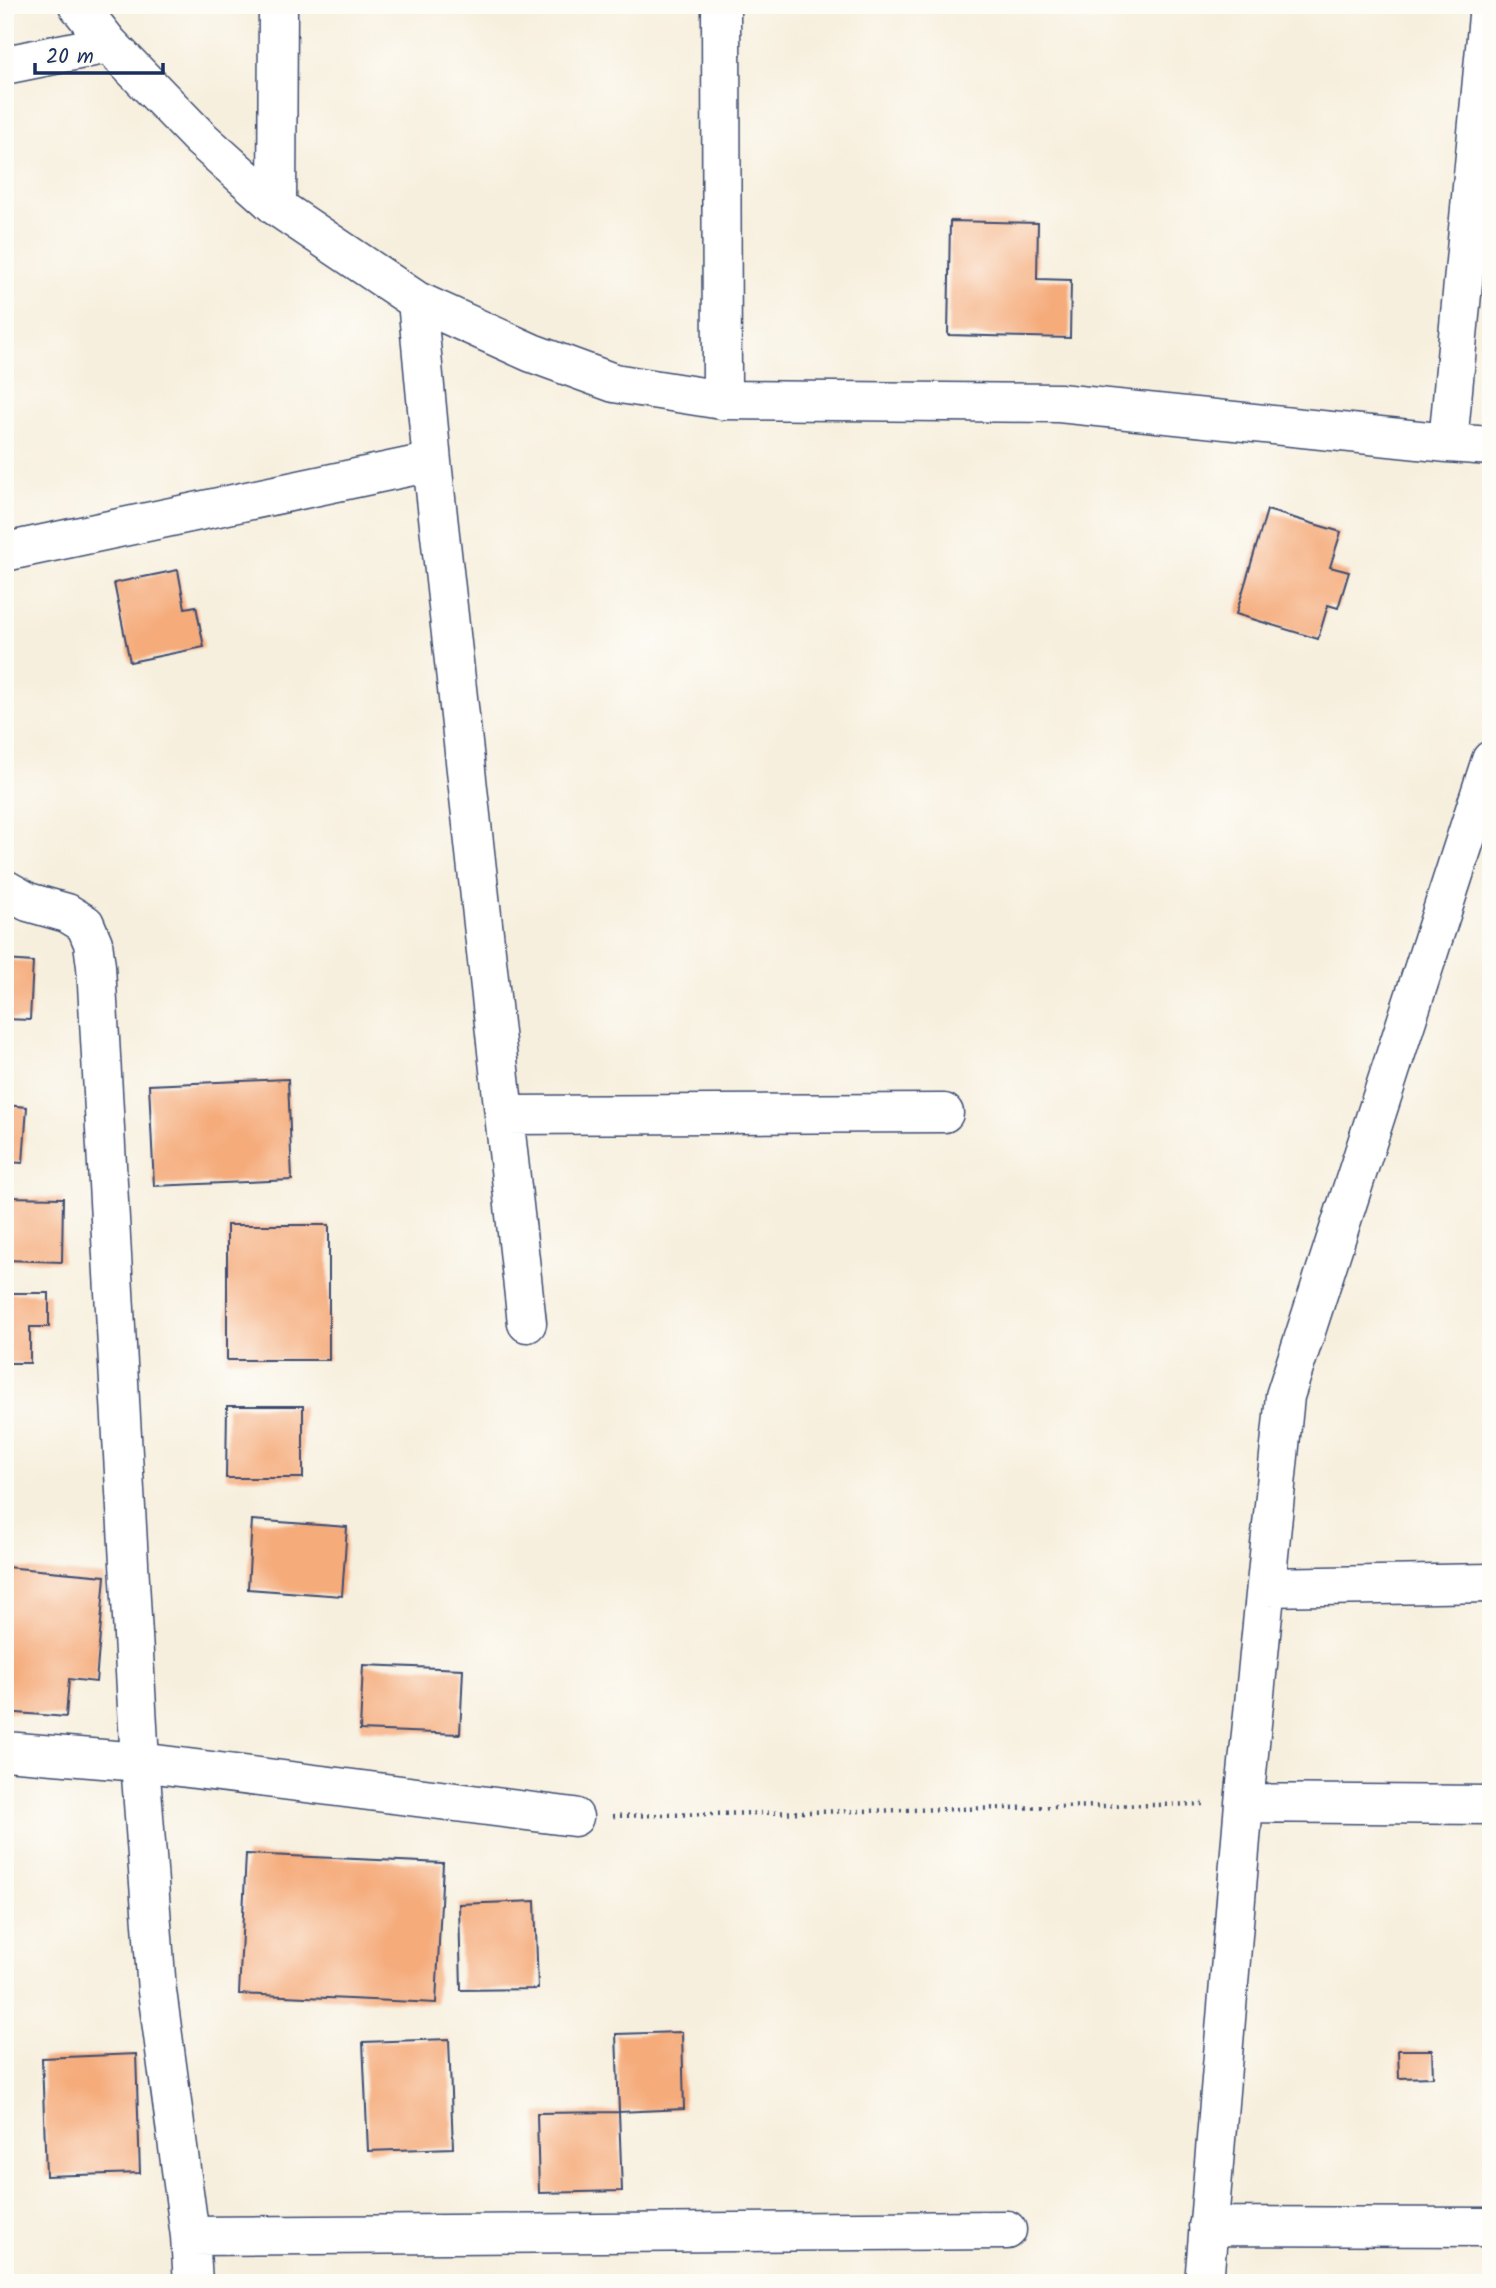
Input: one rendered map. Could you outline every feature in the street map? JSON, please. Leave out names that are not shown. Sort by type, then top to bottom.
[{"type":"street","points":[[78,5],[109,44],[200,138],[277,207],[417,301],[532,353],[614,383],[722,400],[1059,403],[1491,446]]},
{"type":"street","points":[[277,207],[278,5]]},
{"type":"street","points":[[721,5],[722,400]]},
{"type":"street","points":[[1448,443],[1489,5]]},
{"type":"street","points":[[5,65],[109,44]]},
{"type":"street","points":[[417,301],[432,462],[527,1323]]},
{"type":"street","points":[[5,552],[432,462]]},
{"type":"street","points":[[1204,2283],[1244,1803],[1285,1396],[1491,760]]},
{"type":"street","points":[[5,889],[28,902],[67,912],[85,924],[95,955],[140,1762],[157,1991],[190,2236],[193,2283]]},
{"type":"street","points":[[504,1115],[944,1113]]},
{"type":"street","points":[[1266,1587],[1491,1583]]},
{"type":"street","points":[[5,1751],[140,1762],[574,1816]]},
{"type":"street","points":[[1244,1803],[1491,1805]]},
{"type":"street","points":[[1208,2227],[1491,2227]]},
{"type":"street","points":[[190,2236],[1007,2230]]},
{"type":"path","points":[[574,1816],[1244,1803]]},
{"type":"building","points":[[950,221],[1038,223],[1037,279],[1071,280],[1070,338],[948,335]]},
{"type":"building","points":[[1267,510],[1341,532],[1330,567],[1349,572],[1338,608],[1328,605],[1318,639],[1236,614]]},
{"type":"building","points":[[178,570],[185,608],[196,606],[204,647],[130,662],[114,583]]},
{"type":"building","points":[[5,960],[33,962],[30,1020],[5,1019]]},
{"type":"building","points":[[288,1079],[292,1180],[154,1186],[149,1085]]},
{"type":"building","points":[[5,1105],[27,1107],[23,1163],[5,1162]]},
{"type":"building","points":[[5,1197],[63,1198],[62,1262],[5,1260]]},
{"type":"building","points":[[227,1225],[329,1225],[329,1360],[227,1360]]},
{"type":"building","points":[[5,1293],[49,1293],[49,1327],[30,1327],[30,1363],[5,1363]]},
{"type":"building","points":[[227,1406],[303,1406],[303,1478],[226,1478]]},
{"type":"building","points":[[252,1520],[347,1527],[342,1596],[248,1589]]},
{"type":"building","points":[[5,1567],[105,1576],[96,1682],[69,1679],[66,1717],[5,1712]]},
{"type":"building","points":[[363,1665],[463,1669],[460,1734],[360,1730]]},
{"type":"building","points":[[246,1854],[443,1863],[436,2003],[239,1994]]},
{"type":"building","points":[[535,1901],[538,1989],[461,1990],[459,1904]]},
{"type":"building","points":[[682,2032],[684,2109],[619,2112],[616,2034]]},
{"type":"building","points":[[449,2039],[453,2148],[368,2151],[363,2042]]},
{"type":"building","points":[[1398,2050],[1432,2050],[1433,2077],[1399,2078]]},
{"type":"building","points":[[136,2054],[140,2173],[46,2176],[42,2058]]},
{"type":"building","points":[[619,2112],[622,2191],[539,2193],[537,2113]]}]
